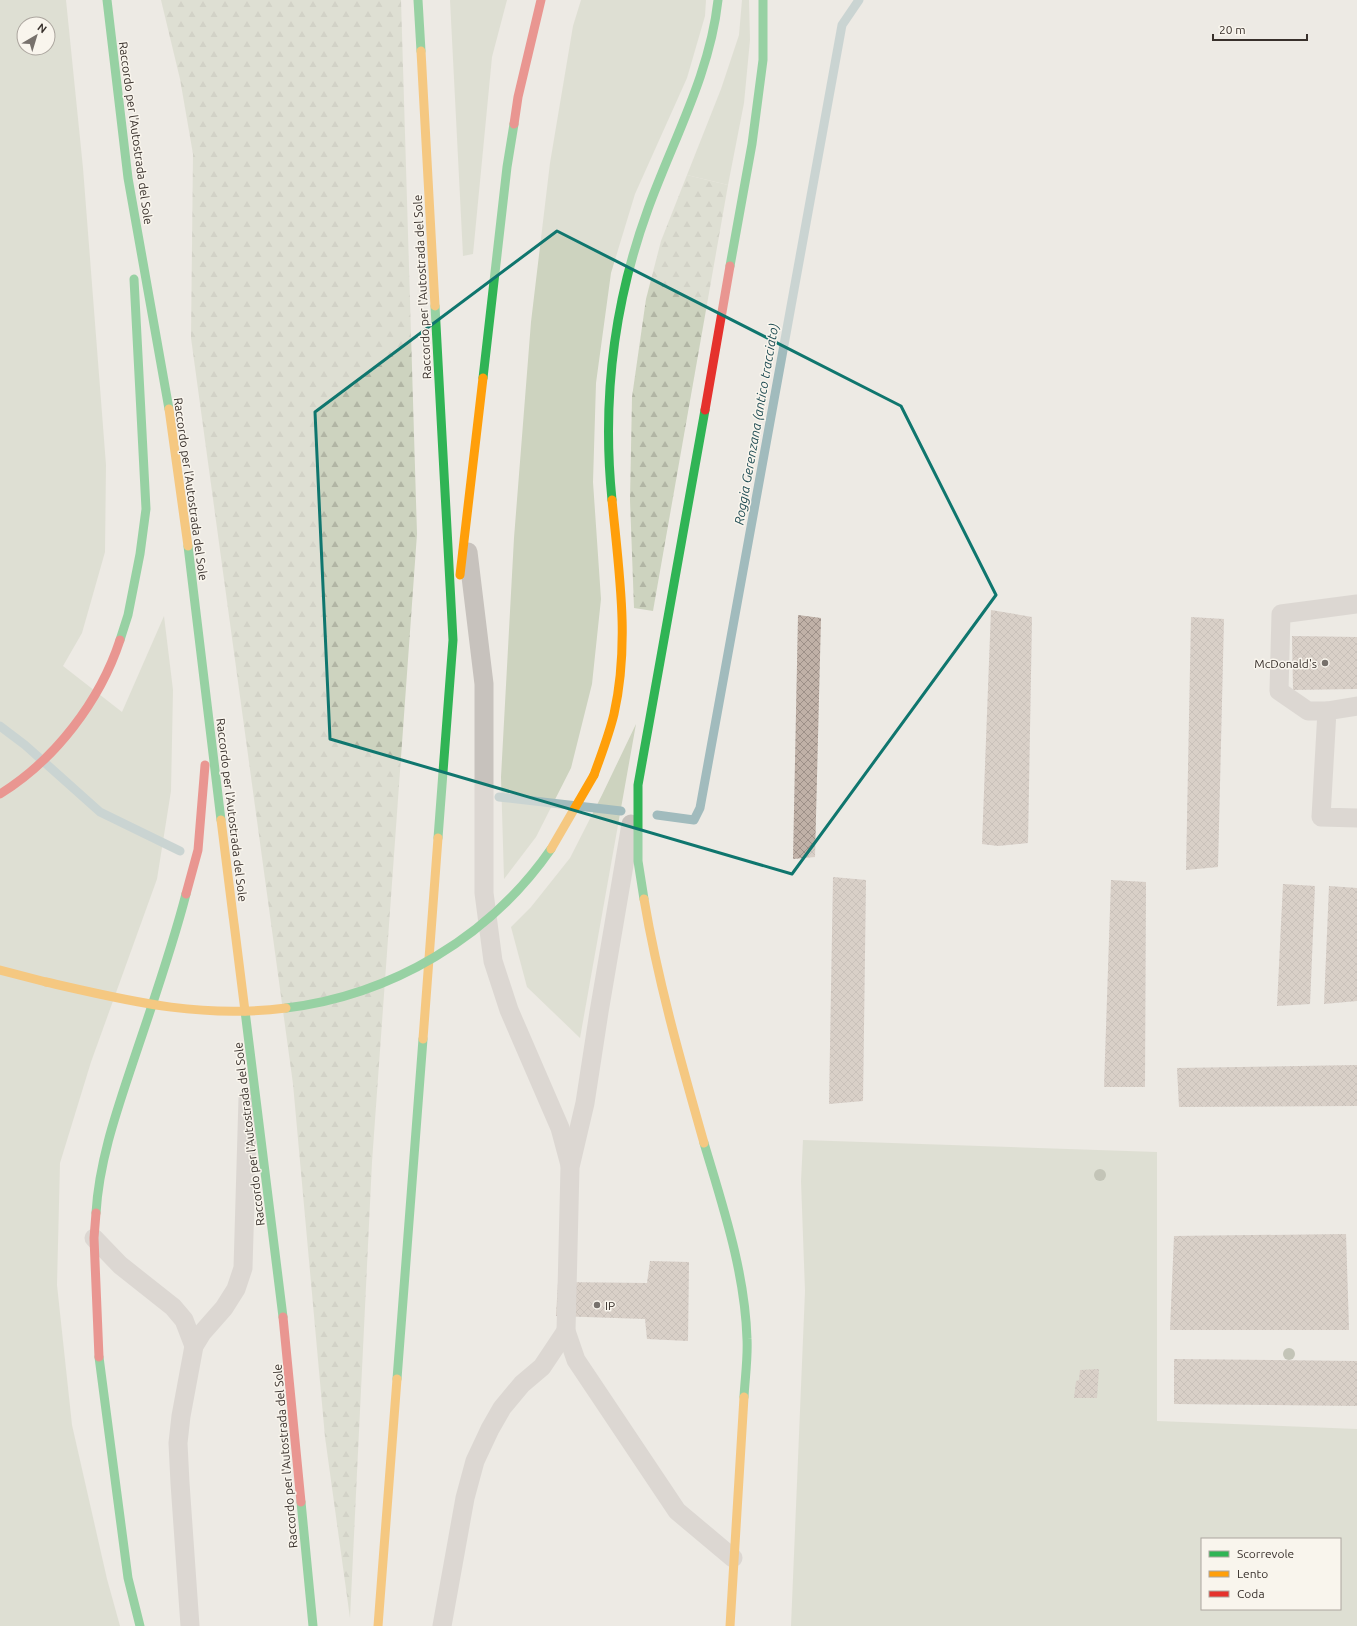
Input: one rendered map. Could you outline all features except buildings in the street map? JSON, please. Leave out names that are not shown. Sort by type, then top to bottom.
[{"type":"highway","name":"Raccordo per l'Autostrada del Sole","points":[[107,0],[128,178],[174,436],[208,722],[250,1038],[287,1352],[313,1626]]},
{"type":"highway","name":"Raccordo per l'Autostrada del Sole","points":[[378,1626],[453,640],[418,0]]},
{"type":"highway","points":[[453,640],[506,167],[518,97],[541,0]]},
{"type":"highway","points":[[0,970],[108,995],[182,1010],[223,1012],[269,1011],[314,1004],[356,992],[400,976],[445,951],[480,927],[536,869],[564,829],[594,775],[610,730],[618,689],[622,646],[623,608],[609,460],[608,404],[612,356],[619,309],[638,235],[699,80],[716,19],[718,0]]},
{"type":"highway","points":[[730,1626],[747,1339],[739,1270],[728,1224],[672,1033],[654,957],[638,861],[638,785],[752,144],[763,60],[763,0]]},
{"type":"highway","points":[[128,178],[132,257]]},
{"type":"highway","points":[[0,794],[16,784],[45,758],[71,730],[97,691],[116,652],[128,616],[140,554],[146,509],[133,272]]},
{"type":"highway","points":[[140,1626],[128,1578],[100,1370],[94,1238],[102,1166],[116,1112],[177,930],[198,850],[208,722]]},
{"type":"lane","points":[[465,528],[484,684],[484,894],[493,961],[509,1010],[560,1128],[570,1167]]},
{"type":"lane","points":[[1357,604],[1281,614],[1279,691],[1308,710],[1327,711],[1357,706]]},
{"type":"lane","points":[[1327,711],[1322,817],[1357,818]]},
{"type":"lane","points":[[638,785],[600,1004],[585,1103],[570,1167],[566,1331],[576,1360],[677,1511],[733,1558]]},
{"type":"lane","points":[[190,1626],[178,1443],[181,1416],[194,1346],[202,1333],[224,1308],[236,1289],[243,1268],[250,1038]]},
{"type":"lane","points":[[94,1238],[120,1265],[173,1307],[184,1320],[194,1346]]},
{"type":"lane","points":[[442,1626],[465,1498],[475,1461],[502,1408],[522,1384],[542,1367],[566,1331]]},
{"type":"highlighted area","points":[[557,231],[901,406],[996,595],[792,874],[330,739],[315,412]]},
{"type":"green space","points":[[0,0],[66,0],[83,168],[106,465],[105,552],[82,633],[63,666],[122,712],[164,616],[173,690],[171,791],[157,879],[91,1062],[60,1163],[57,1285],[72,1425],[107,1579],[120,1626],[0,1626]]},
{"type":"green space","points":[[161,0],[401,0],[417,534],[372,1162],[350,1618],[325,1437],[293,1084],[191,338],[193,154],[180,79]]},
{"type":"green space","points":[[450,0],[507,0],[492,57],[473,254],[463,256]]},
{"type":"green space","points":[[581,0],[706,0],[705,16],[687,78],[635,194],[611,273],[596,383],[593,482],[601,599],[592,684],[571,768],[536,837],[504,879],[501,777],[514,538],[531,322],[550,163],[573,26]]},
{"type":"green space","points":[[742,0],[749,0],[750,40],[744,103],[728,185],[687,175],[721,89],[739,35]]},
{"type":"green space","points":[[687,175],[728,185],[653,611],[634,608],[630,500],[632,397],[646,299],[661,241]]},
{"type":"green space","points":[[636,724],[580,1038],[527,987],[511,927],[531,907],[570,858]]},
{"type":"green space","points":[[803,1140],[1157,1152],[1157,1421],[1357,1429],[1357,1626],[791,1626],[805,1291],[801,1181]]},
{"type":"waterway","name":"Roggia Gerenzana (antico tracciato)","points":[[657,815],[694,820],[700,808],[842,25],[859,0]]},
{"type":"waterway","name":"Roggia Gerenzana (antico tracciato)","points":[[0,726],[25,745],[100,812],[180,851]]},
{"type":"waterway","name":"Roggia Gerenzana (antico tracciato)","points":[[499,797],[621,811]]},
{"type":"traffic: fast","points":[[107,0],[128,178],[169,409]]},
{"type":"traffic: fast","points":[[418,0],[421,51]]},
{"type":"traffic: fast","points":[[612,500],[609,463],[610,389],[619,316],[636,244],[648,209],[699,80],[714,27],[718,0]]},
{"type":"traffic: fast","points":[[730,266],[752,144],[763,60],[763,0]]},
{"type":"traffic: fast","points":[[483,378],[507,167],[514,124]]},
{"type":"traffic: fast","points":[[120,640],[128,615],[140,554],[146,509],[134,279]]},
{"type":"traffic: fast","points":[[435,306],[453,640],[438,838]]},
{"type":"traffic: fast","points":[[644,899],[638,861],[638,785],[705,410]]},
{"type":"traffic: fast","points":[[188,546],[221,820]]},
{"type":"traffic: fast","points":[[286,1008],[325,1001],[364,990],[400,975],[435,957],[468,935],[499,909],[526,881],[551,849]]},
{"type":"traffic: fast","points":[[96,1213],[104,1156],[109,1138],[167,959],[186,894]]},
{"type":"traffic: fast","points":[[245,1011],[283,1317]]},
{"type":"traffic: fast","points":[[397,1379],[423,1039]]},
{"type":"traffic: fast","points":[[704,1143],[732,1240],[742,1289],[747,1346],[744,1397]]},
{"type":"traffic: fast","points":[[99,1357],[128,1578],[140,1626]]},
{"type":"traffic: fast","points":[[301,1502],[313,1626]]},
{"type":"traffic: slow","points":[[421,51],[435,306]]},
{"type":"traffic: slow","points":[[460,575],[483,378]]},
{"type":"traffic: slow","points":[[169,409],[188,546]]},
{"type":"traffic: slow","points":[[594,775],[614,714],[619,687],[621,661],[622,607],[612,500]]},
{"type":"traffic: slow","points":[[551,849],[594,775]]},
{"type":"traffic: slow","points":[[221,820],[245,1011]]},
{"type":"traffic: slow","points":[[423,1039],[438,838]]},
{"type":"traffic: slow","points":[[644,899],[663,991],[704,1143]]},
{"type":"traffic: slow","points":[[0,970],[46,982]]},
{"type":"traffic: slow","points":[[46,982],[106,996],[194,1010],[254,1011],[286,1008]]},
{"type":"traffic: slow","points":[[378,1626],[397,1379]]},
{"type":"traffic: slow","points":[[730,1626],[744,1397]]},
{"type":"traffic: jam","points":[[514,124],[518,97],[541,0]]},
{"type":"traffic: jam","points":[[705,410],[730,266]]},
{"type":"traffic: jam","points":[[0,794],[39,764],[73,727],[88,707],[101,685],[120,640]]},
{"type":"traffic: jam","points":[[186,894],[198,850],[205,765]]},
{"type":"traffic: jam","points":[[96,1213],[94,1238],[99,1357]]},
{"type":"traffic: jam","points":[[283,1317],[301,1502]]},
{"type":"place","name":"McDonald's","points":[[1325,663]]},
{"type":"place","name":"IP","points":[[597,1305]]}]
